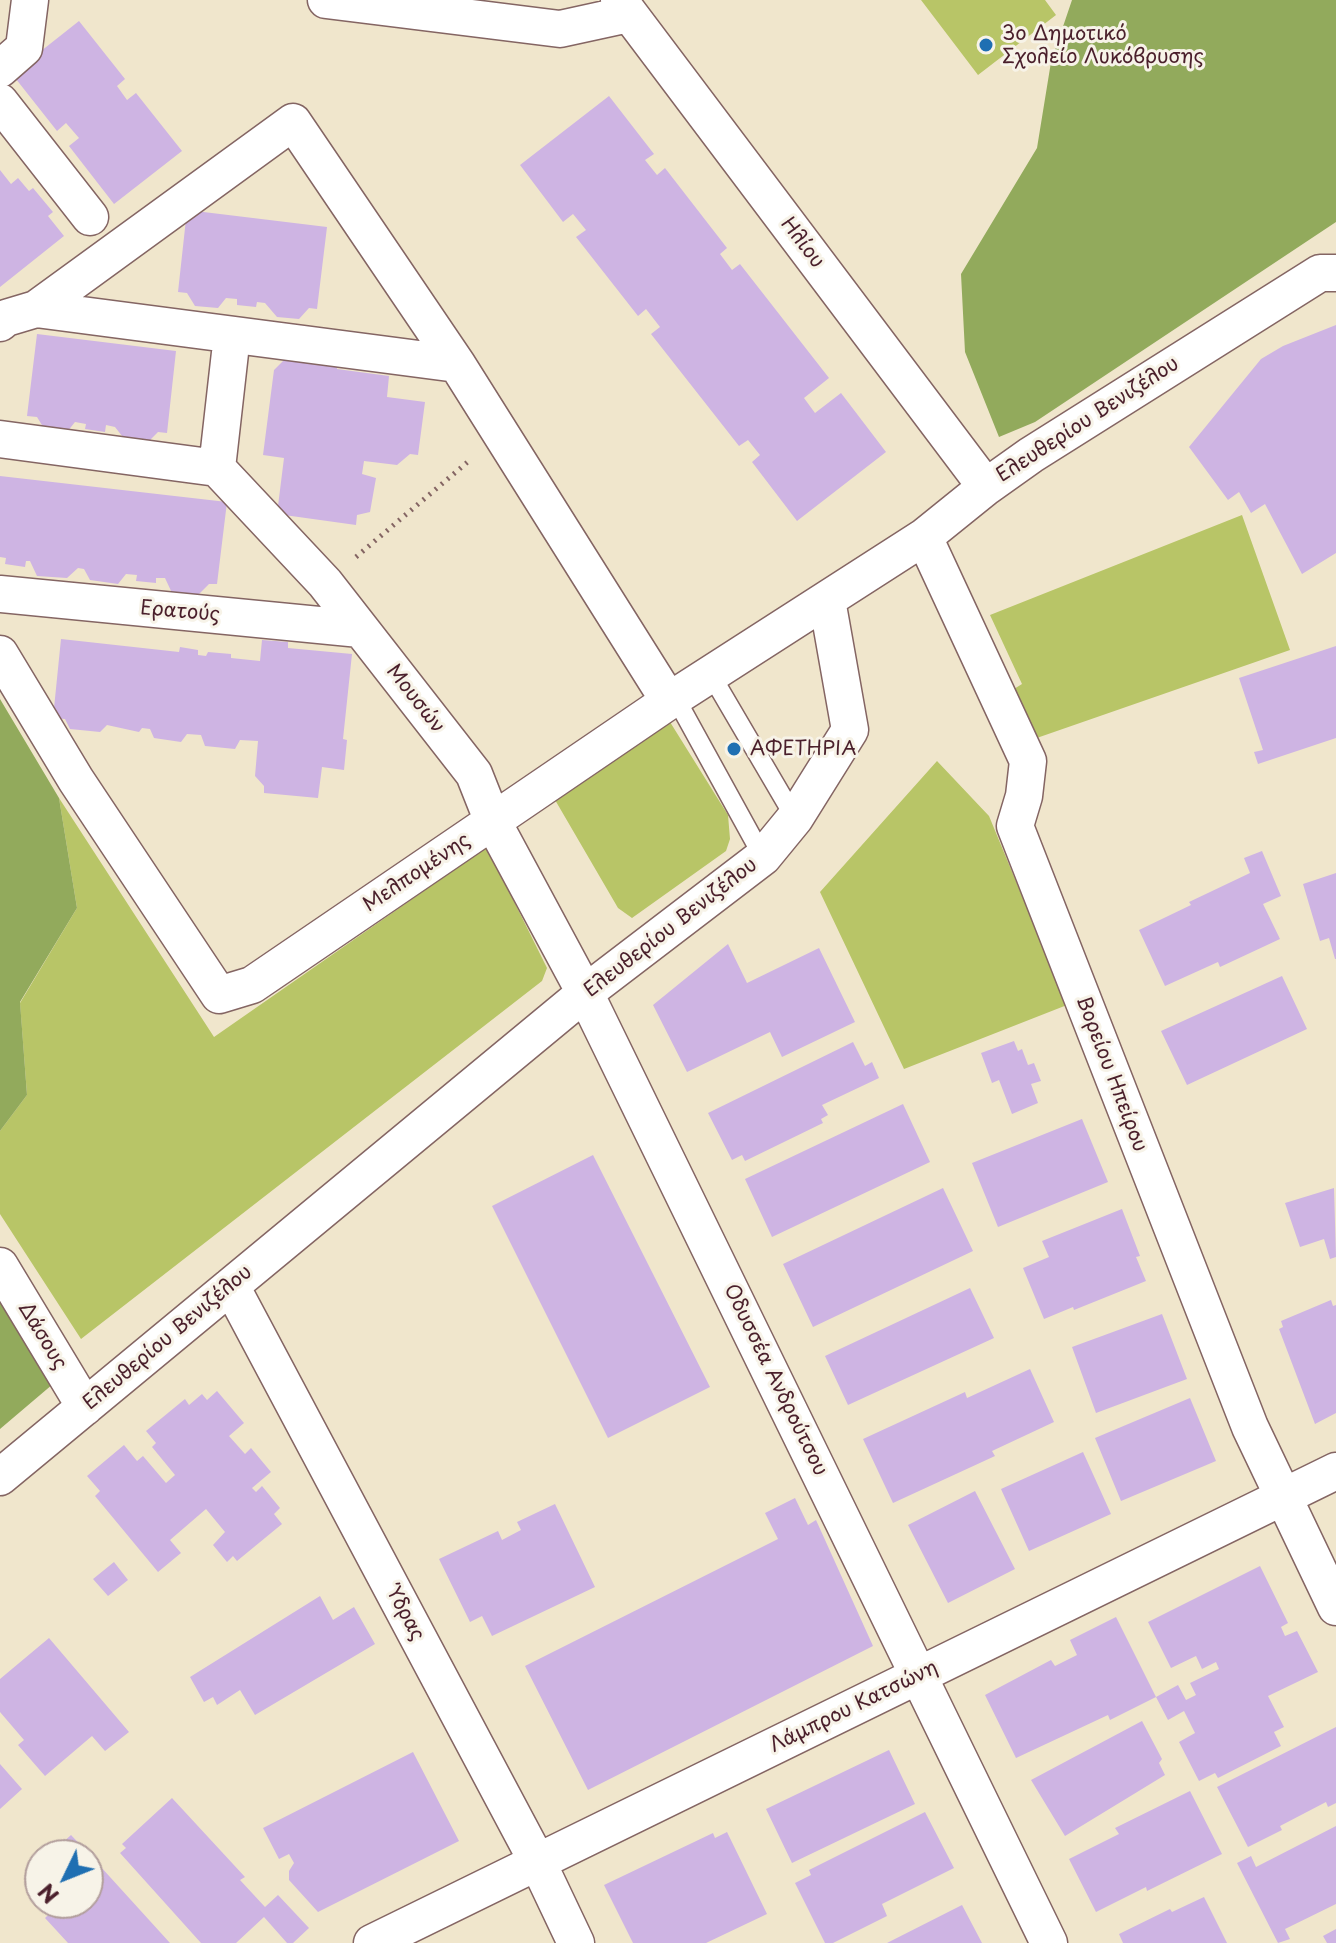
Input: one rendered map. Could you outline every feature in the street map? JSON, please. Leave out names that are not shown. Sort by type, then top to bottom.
[{"type":"street","points":[[0,69],[24,48],[30,0]]},
{"type":"street","points":[[326,0],[560,29],[624,7]]},
{"type":"street","name":"Ηλίου","points":[[624,7],[986,487]]},
{"type":"street","points":[[0,102],[90,217]]},
{"type":"street","points":[[0,323],[6,318],[36,309],[293,122],[457,364],[672,699]]},
{"type":"street","name":"Ελευθερίου Βενιζέλου","points":[[0,1477],[585,993],[763,857],[795,818],[850,730],[827,600],[924,537],[1031,455],[1320,273],[1336,273]]},
{"type":"street","points":[[36,309],[457,364]]},
{"type":"street","points":[[0,439],[217,468],[232,335]]},
{"type":"street","name":"Μουσών","points":[[217,468],[325,583],[474,774],[493,822]]},
{"type":"street","name":"Βορείου Ηπείρου","points":[[924,537],[1028,761],[1024,796],[1015,826],[1250,1427],[1336,1607]]},
{"type":"street","name":"Ερατούς","points":[[0,594],[360,629]]},
{"type":"street","name":"Μελπομένης","points":[[0,654],[76,780],[219,995],[252,985],[710,673],[827,600]]},
{"type":"street","name":"Οδυσσέα Ανδρούτσου","points":[[493,822],[585,993],[1049,1943]]},
{"type":"street","name":"Δάσους","points":[[0,1266],[85,1407]]},
{"type":"street","name":"Ύδρας","points":[[231,1286],[538,1863],[576,1943]]},
{"type":"street","name":"Λάμπρου Κατσώνη","points":[[372,1943],[1336,1471]]},
{"type":"lane","points":[[710,673],[795,818]]},
{"type":"lane","points":[[672,699],[763,857]]},
{"type":"path","points":[[325,583],[501,433]]},
{"type":"green space","name":"3ο Δημοτικό Σχολείο Λυκόβρυσης","points":[[921,0],[1045,0],[1056,15],[978,75]]},
{"type":"green space","points":[[1072,0],[1336,0],[1336,222],[1035,422],[999,437],[965,352],[961,274],[1037,148],[1051,62]]},
{"type":"green space","points":[[1242,515],[1290,650],[1031,740],[1014,689],[1022,684],[990,615]]},
{"type":"green space","points":[[0,699],[59,798],[77,908],[20,1002],[27,1095],[0,1131]]},
{"type":"green space","points":[[670,722],[728,815],[730,839],[726,851],[632,918],[618,908],[551,793]]},
{"type":"green space","points":[[937,761],[989,816],[1067,1005],[904,1069],[820,892]]},
{"type":"green space","points":[[59,798],[214,1037],[487,847],[547,968],[542,981],[81,1339],[0,1214],[0,1131],[27,1095],[20,1003],[77,908]]},
{"type":"green space","points":[[0,1299],[53,1384],[0,1429]]},
{"type":"building","points":[[79,21],[125,79],[117,86],[127,100],[136,93],[182,151],[114,204],[69,146],[79,138],[66,123],[57,131],[12,74]]},
{"type":"building","points":[[609,96],[654,154],[645,160],[657,175],[665,168],[727,248],[720,254],[732,270],[740,264],[829,378],[804,398],[815,413],[841,393],[886,452],[797,521],[752,462],[760,455],[748,440],[739,446],[651,334],[660,327],[646,309],[638,316],[576,237],[586,230],[573,214],[563,222],[520,165]]},
{"type":"building","points":[[0,170],[11,184],[18,178],[29,191],[33,188],[53,212],[48,216],[64,236],[0,287]]},
{"type":"building","points":[[187,210],[327,227],[317,309],[309,308],[299,319],[277,317],[265,303],[257,302],[256,307],[237,305],[237,299],[226,298],[218,308],[195,306],[187,293],[178,292]]},
{"type":"building","points":[[1336,325],[1336,553],[1302,574],[1265,504],[1251,513],[1239,492],[1228,500],[1189,447],[1261,359],[1283,346]]},
{"type":"building","points":[[37,334],[176,351],[167,433],[158,432],[147,443],[126,441],[115,427],[106,425],[105,432],[85,429],[86,424],[75,422],[67,432],[45,430],[37,417],[27,416]]},
{"type":"building","points":[[285,359],[337,363],[337,369],[389,376],[387,397],[425,402],[418,455],[410,454],[397,465],[364,461],[362,474],[376,478],[370,512],[357,515],[356,525],[277,514],[284,458],[263,455],[274,370]]},
{"type":"building","points":[[0,476],[227,502],[217,584],[209,584],[198,595],[172,593],[165,578],[156,578],[156,583],[136,581],[137,575],[126,574],[118,584],[90,580],[84,569],[78,568],[67,578],[37,576],[30,561],[26,561],[25,567],[5,564],[6,558],[0,557]]},
{"type":"building","points":[[61,639],[179,652],[180,647],[198,650],[198,655],[206,656],[208,652],[231,654],[231,658],[260,661],[262,640],[288,642],[288,648],[352,654],[343,739],[347,740],[344,770],[322,767],[318,798],[264,793],[264,786],[255,776],[258,741],[240,740],[235,749],[205,746],[201,735],[187,734],[181,742],[154,738],[150,729],[142,728],[139,732],[107,725],[100,732],[70,729],[65,719],[53,718]]},
{"type":"building","points":[[1336,646],[1336,738],[1258,764],[1254,752],[1263,750],[1239,678]]},
{"type":"building","points":[[1262,851],[1281,896],[1263,904],[1280,939],[1220,967],[1218,962],[1165,986],[1139,930],[1250,873],[1244,858]]},
{"type":"building","points":[[1336,873],[1335,959],[1329,938],[1320,941],[1303,884]]},
{"type":"building","points":[[728,944],[747,983],[819,948],[855,1022],[782,1057],[770,1032],[687,1072],[653,1005]]},
{"type":"building","points":[[1282,976],[1307,1029],[1187,1085],[1161,1031]]},
{"type":"building","points":[[1014,1041],[1018,1051],[1022,1049],[1028,1065],[1034,1063],[1041,1081],[1031,1084],[1038,1103],[1012,1114],[999,1080],[992,1083],[981,1053]]},
{"type":"building","points":[[853,1042],[865,1066],[872,1062],[879,1078],[822,1105],[828,1115],[821,1119],[823,1123],[745,1161],[742,1155],[732,1160],[708,1113]]},
{"type":"building","points":[[903,1104],[930,1162],[772,1237],[745,1179]]},
{"type":"building","points":[[1082,1119],[1108,1182],[998,1227],[972,1163]]},
{"type":"building","points":[[593,1155],[710,1387],[608,1438],[492,1206]]},
{"type":"building","points":[[943,1188],[973,1251],[813,1327],[783,1264]]},
{"type":"building","points":[[1334,1188],[1336,1257],[1330,1259],[1324,1239],[1300,1247],[1285,1203]]},
{"type":"building","points":[[1122,1209],[1146,1281],[1044,1319],[1023,1268],[1049,1257],[1042,1241]]},
{"type":"building","points":[[970,1288],[994,1338],[848,1405],[825,1356]]},
{"type":"building","points":[[1331,1300],[1333,1306],[1336,1305],[1336,1413],[1315,1424],[1279,1329],[1283,1327],[1281,1321]]},
{"type":"building","points":[[1162,1314],[1187,1379],[1096,1413],[1072,1347]]},
{"type":"building","points":[[1030,1369],[1054,1422],[992,1451],[995,1456],[893,1503],[863,1439],[965,1392],[967,1398]]},
{"type":"building","points":[[217,1391],[244,1423],[229,1436],[245,1454],[251,1448],[271,1472],[252,1488],[256,1492],[262,1486],[280,1508],[274,1514],[282,1524],[237,1561],[233,1556],[227,1562],[213,1545],[225,1532],[206,1509],[170,1540],[181,1553],[158,1572],[95,1496],[100,1491],[87,1476],[124,1445],[137,1461],[143,1456],[166,1483],[175,1475],[152,1447],[156,1443],[146,1431],[185,1399],[189,1405],[202,1394],[207,1400]]},
{"type":"building","points":[[1190,1398],[1216,1461],[1121,1501],[1095,1438]]},
{"type":"building","points":[[1083,1452],[1111,1514],[1029,1551],[1001,1489]]},
{"type":"building","points":[[975,1491],[1015,1569],[948,1603],[908,1525]]},
{"type":"building","points":[[795,1498],[808,1525],[816,1520],[873,1646],[588,1790],[525,1666],[778,1539],[765,1513]]},
{"type":"building","points":[[555,1504],[595,1587],[492,1636],[482,1616],[470,1622],[439,1559],[498,1531],[502,1540],[521,1530],[517,1522]]},
{"type":"building","points":[[114,1562],[128,1580],[108,1596],[93,1579]]},
{"type":"building","points":[[1260,1566],[1288,1623],[1281,1627],[1285,1636],[1297,1631],[1318,1672],[1268,1696],[1284,1727],[1274,1732],[1281,1746],[1218,1778],[1215,1773],[1199,1781],[1179,1742],[1195,1733],[1184,1711],[1168,1720],[1156,1697],[1178,1685],[1186,1700],[1196,1695],[1190,1683],[1219,1669],[1216,1662],[1202,1669],[1196,1656],[1171,1668],[1148,1622]]},
{"type":"building","points":[[320,1596],[333,1620],[354,1607],[375,1644],[255,1715],[240,1690],[217,1705],[213,1697],[204,1702],[190,1677]]},
{"type":"building","points":[[1116,1617],[1156,1697],[1110,1720],[1108,1715],[1016,1758],[985,1695],[1051,1660],[1055,1666],[1077,1655],[1070,1640]]},
{"type":"building","points":[[49,1638],[129,1732],[105,1751],[92,1736],[45,1776],[18,1745],[24,1740],[0,1712],[0,1679]]},
{"type":"building","points":[[1142,1721],[1162,1759],[1159,1763],[1165,1775],[1065,1836],[1031,1780]]},
{"type":"building","points":[[1336,1727],[1336,1803],[1328,1807],[1326,1802],[1248,1847],[1217,1787]]},
{"type":"building","points":[[889,1750],[915,1804],[792,1863],[766,1809]]},
{"type":"building","points":[[413,1752],[459,1841],[318,1912],[289,1880],[289,1871],[294,1863],[289,1854],[279,1859],[263,1828]]},
{"type":"building","points":[[0,1764],[22,1789],[0,1809]]},
{"type":"building","points":[[1190,1791],[1222,1854],[1096,1912],[1069,1859],[1119,1834],[1115,1828]]},
{"type":"building","points":[[172,1798],[245,1877],[240,1880],[265,1907],[278,1895],[309,1928],[293,1943],[287,1943],[264,1917],[236,1943],[201,1943],[120,1853],[126,1848],[122,1844]]},
{"type":"building","points":[[925,1812],[954,1868],[882,1904],[887,1916],[833,1943],[825,1943],[795,1883],[811,1875],[809,1870]]},
{"type":"building","points":[[1336,1826],[1336,1904],[1285,1929],[1290,1939],[1278,1943],[1237,1863],[1251,1856],[1256,1867]]},
{"type":"building","points":[[727,1832],[767,1914],[706,1943],[633,1943],[604,1885],[713,1833],[715,1838]]},
{"type":"building","points":[[104,1871],[170,1943],[68,1943],[46,1919],[104,1919]]},
{"type":"building","points":[[1204,1897],[1227,1943],[1123,1943],[1119,1934],[1170,1909],[1172,1912]]},
{"type":"building","points":[[962,1905],[982,1943],[887,1943]]},
{"type":"building","points":[[1336,1929],[1336,1943],[1327,1943],[1323,1936]]},
{"type":"place","name":"3ο Δημοτικό Σχολείο Λυκόβρυσης","points":[[986,45]]},
{"type":"place","name":"ΑΦΕΤΗΡΙΑ","points":[[734,749]]}]
